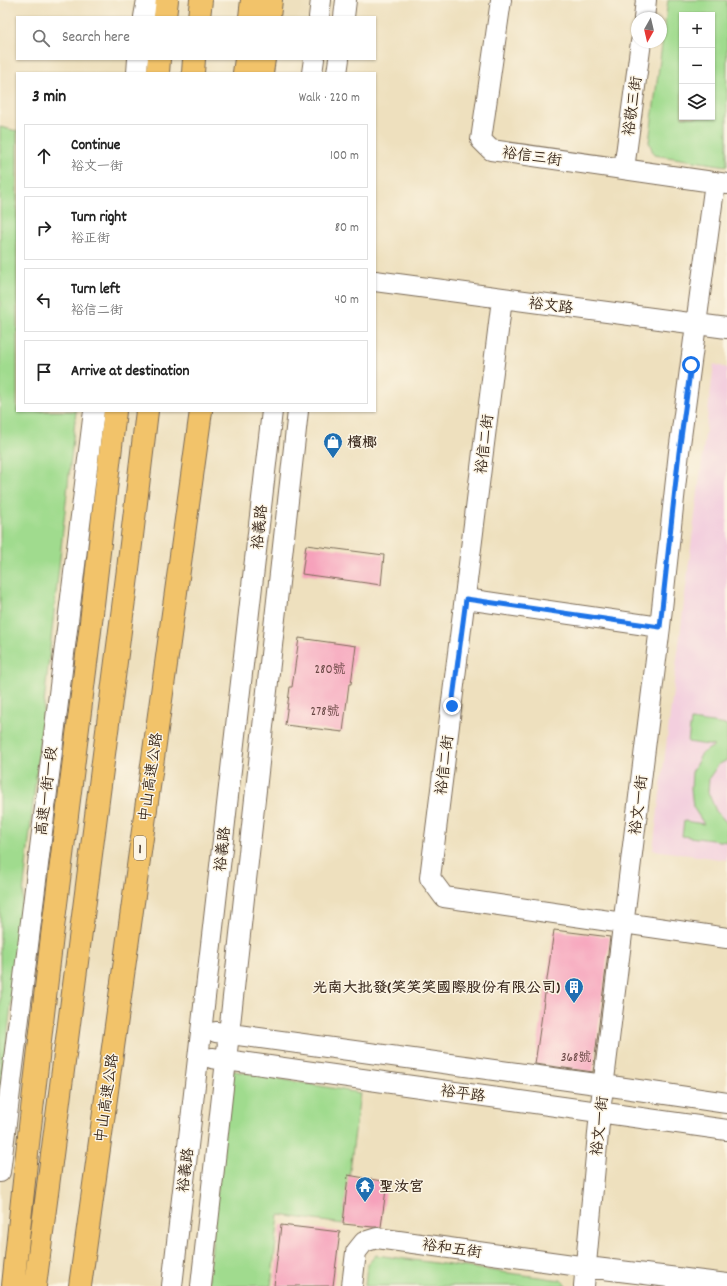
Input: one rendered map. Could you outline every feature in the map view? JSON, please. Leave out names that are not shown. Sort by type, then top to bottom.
[{"type":"highway","points":[[165,16],[167,0]]},
{"type":"highway","points":[[199,16],[201,0]]},
{"type":"highway","points":[[250,16],[252,0]]},
{"type":"highway","points":[[269,16],[271,0]]},
{"type":"highway","points":[[158,72],[160,60]]},
{"type":"highway","points":[[193,72],[194,60]]},
{"type":"highway","points":[[244,72],[246,60]]},
{"type":"highway","points":[[262,72],[264,60]]},
{"type":"highway","points":[[13,1286],[52,936],[90,631],[115,412]]},
{"type":"highway","points":[[35,1286],[128,569],[147,412]]},
{"type":"highway","name":"中山高速公路","points":[[80,1286],[201,412]]},
{"type":"street","points":[[144,16],[147,0]]},
{"type":"street","points":[[319,16],[321,0]]},
{"type":"street","points":[[344,16],[346,0]]},
{"type":"street","name":"裕信三街","points":[[501,0],[481,140],[491,150],[721,183]]},
{"type":"street","points":[[645,12],[646,0]]},
{"type":"street","name":"裕敬三街","points":[[624,169],[640,48]]},
{"type":"street","points":[[137,72],[138,60]]},
{"type":"street","points":[[312,72],[314,60]]},
{"type":"street","points":[[337,72],[339,60]]},
{"type":"street","name":"裕文一街","points":[[585,1276],[600,1112],[660,627],[679,452],[697,324],[721,183]]},
{"type":"street","name":"裕文路","points":[[376,281],[727,328]]},
{"type":"street","name":"裕信二街","points":[[502,299],[466,599],[430,878],[444,897],[727,938]]},
{"type":"street","name":"高速一街一段","points":[[0,1172],[94,412]]},
{"type":"street","name":"裕義路","points":[[172,1286],[272,412]]},
{"type":"street","name":"裕義路","points":[[201,1286],[298,412]]},
{"type":"street","points":[[466,599],[660,627]]},
{"type":"street","name":"裕平路","points":[[202,1030],[727,1103]]},
{"type":"street","name":"裕平路","points":[[198,1056],[727,1130]]},
{"type":"street","name":"裕和五街","points":[[352,1286],[356,1252],[364,1242],[377,1238],[585,1276],[727,1284]]},
{"type":"shaded area","points":[[714,364],[727,368],[727,860],[653,850]]},
{"type":"green space","points":[[668,0],[727,0],[727,166],[654,155],[649,142],[662,48],[667,48],[666,12]]},
{"type":"green space","points":[[0,127],[16,131],[16,412],[76,412],[0,1105]]},
{"type":"green space","points":[[691,720],[727,725],[727,760],[718,765],[709,778],[708,792],[716,811],[727,823],[727,842],[682,836],[684,821],[704,824],[693,807],[691,789],[692,772],[702,753],[714,746],[688,742]]},
{"type":"green space","points":[[229,1070],[360,1093],[343,1224],[279,1215],[271,1286],[208,1286]]},
{"type":"green space","points":[[376,1255],[561,1280],[567,1286],[365,1286],[367,1265]]},
{"type":"building","points":[[306,545],[384,555],[381,585],[302,574]]},
{"type":"building","points":[[299,638],[356,646],[351,684],[349,684],[343,732],[285,725]]},
{"type":"building","name":"光南大批發(笑笑笑國際股份有限公司)","points":[[554,930],[610,937],[593,1072],[535,1064]]},
{"type":"building","name":"聖汝宮","points":[[348,1175],[387,1182],[381,1227],[343,1224]]},
{"type":"building","points":[[281,1225],[340,1232],[333,1286],[274,1286]]},
{"type":"place","name":"檳榔","points":[[333,459]]},
{"type":"place","name":"光南大批發(笑笑笑國際股份有限公司)","points":[[574,1004]]},
{"type":"place","name":"聖汝宮","points":[[365,1203]]},
{"type":"route","points":[[452,706],[466,599],[660,627],[679,452],[691,365]]}]
